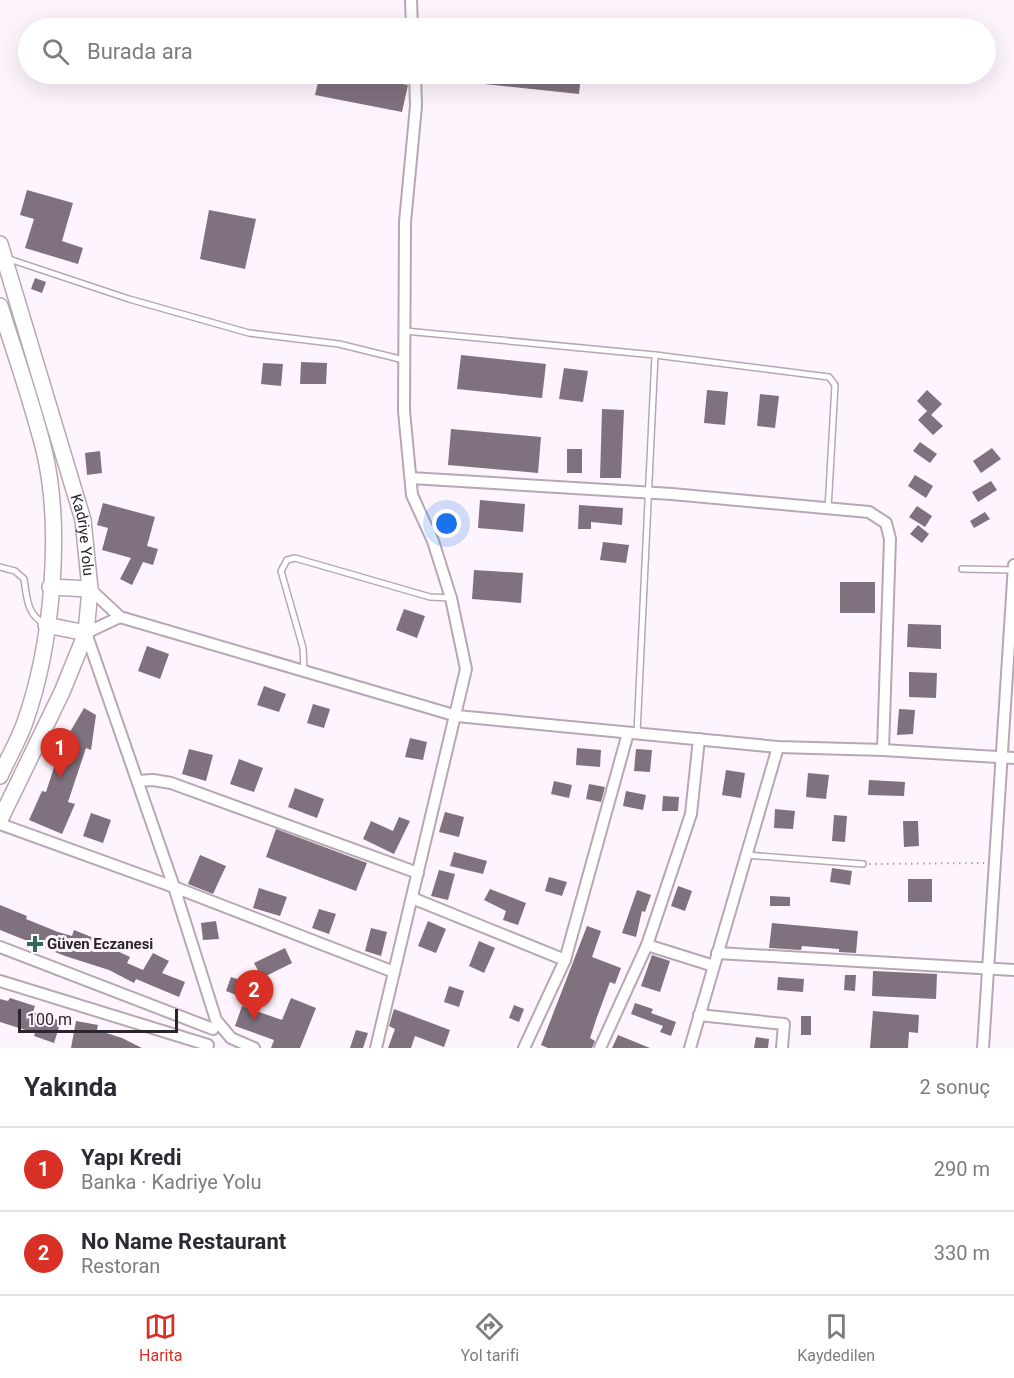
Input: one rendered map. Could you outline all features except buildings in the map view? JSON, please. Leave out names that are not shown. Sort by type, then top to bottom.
[{"type":"main road","name":"Kadriye Yolu","points":[[0,822],[62,692],[86,633],[90,589],[83,520],[2,251]]},
{"type":"main road","name":"Kadriye Yolu","points":[[0,306],[44,451],[53,510],[50,587],[40,671],[25,723],[0,776]]},
{"type":"main road","points":[[50,587],[90,589]]},
{"type":"main road","points":[[46,626],[86,633]]},
{"type":"street","points":[[411,0],[412,18]]},
{"type":"street","points":[[376,1048],[457,716],[466,669],[451,598],[433,541],[412,495],[404,411],[405,222],[416,106],[415,84]]},
{"type":"street","points":[[411,478],[649,493],[869,512],[886,523],[890,539],[883,750]]},
{"type":"street","points":[[983,1048],[996,863],[1008,758],[1014,565]]},
{"type":"street","points":[[90,589],[120,617],[457,716],[778,747],[883,750],[1008,758]]},
{"type":"street","points":[[0,981],[208,1047],[215,1024],[174,886],[86,633],[120,617]]},
{"type":"street","points":[[524,1048],[565,960],[633,733]]},
{"type":"street","points":[[600,1048],[646,945],[691,814],[699,739]]},
{"type":"street","points":[[690,1048],[778,747]]},
{"type":"street","points":[[138,781],[153,780],[171,783],[418,873]]},
{"type":"street","points":[[0,822],[174,886],[394,972]]},
{"type":"street","points":[[412,898],[565,960]]},
{"type":"street","points":[[646,945],[714,966]]},
{"type":"street","points":[[0,947],[215,1024],[231,1038],[254,1048]]},
{"type":"street","points":[[717,953],[1014,970]]},
{"type":"street","points":[[699,1015],[784,1024],[782,1048]]},
{"type":"lane","points":[[2,251],[129,299],[249,333],[339,344],[404,360]]},
{"type":"lane","points":[[405,332],[655,355],[829,377],[835,385],[828,509]]},
{"type":"lane","points":[[633,733],[649,493],[655,355]]},
{"type":"lane","points":[[304,671],[303,648],[281,571],[287,560],[295,558],[430,597],[451,598]]},
{"type":"lane","points":[[0,567],[15,571],[24,579],[27,602],[34,619],[46,626]]},
{"type":"lane","points":[[962,569],[1014,570]]},
{"type":"lane","points":[[746,855],[863,864]]},
{"type":"path","points":[[863,864],[996,863]]},
{"type":"place","name":"Yapı Kredi","points":[[60,778]]},
{"type":"place","name":"Güven Eczanesi","points":[[35,944]]},
{"type":"place","name":"No Name Restaurant","points":[[254,1020]]}]
